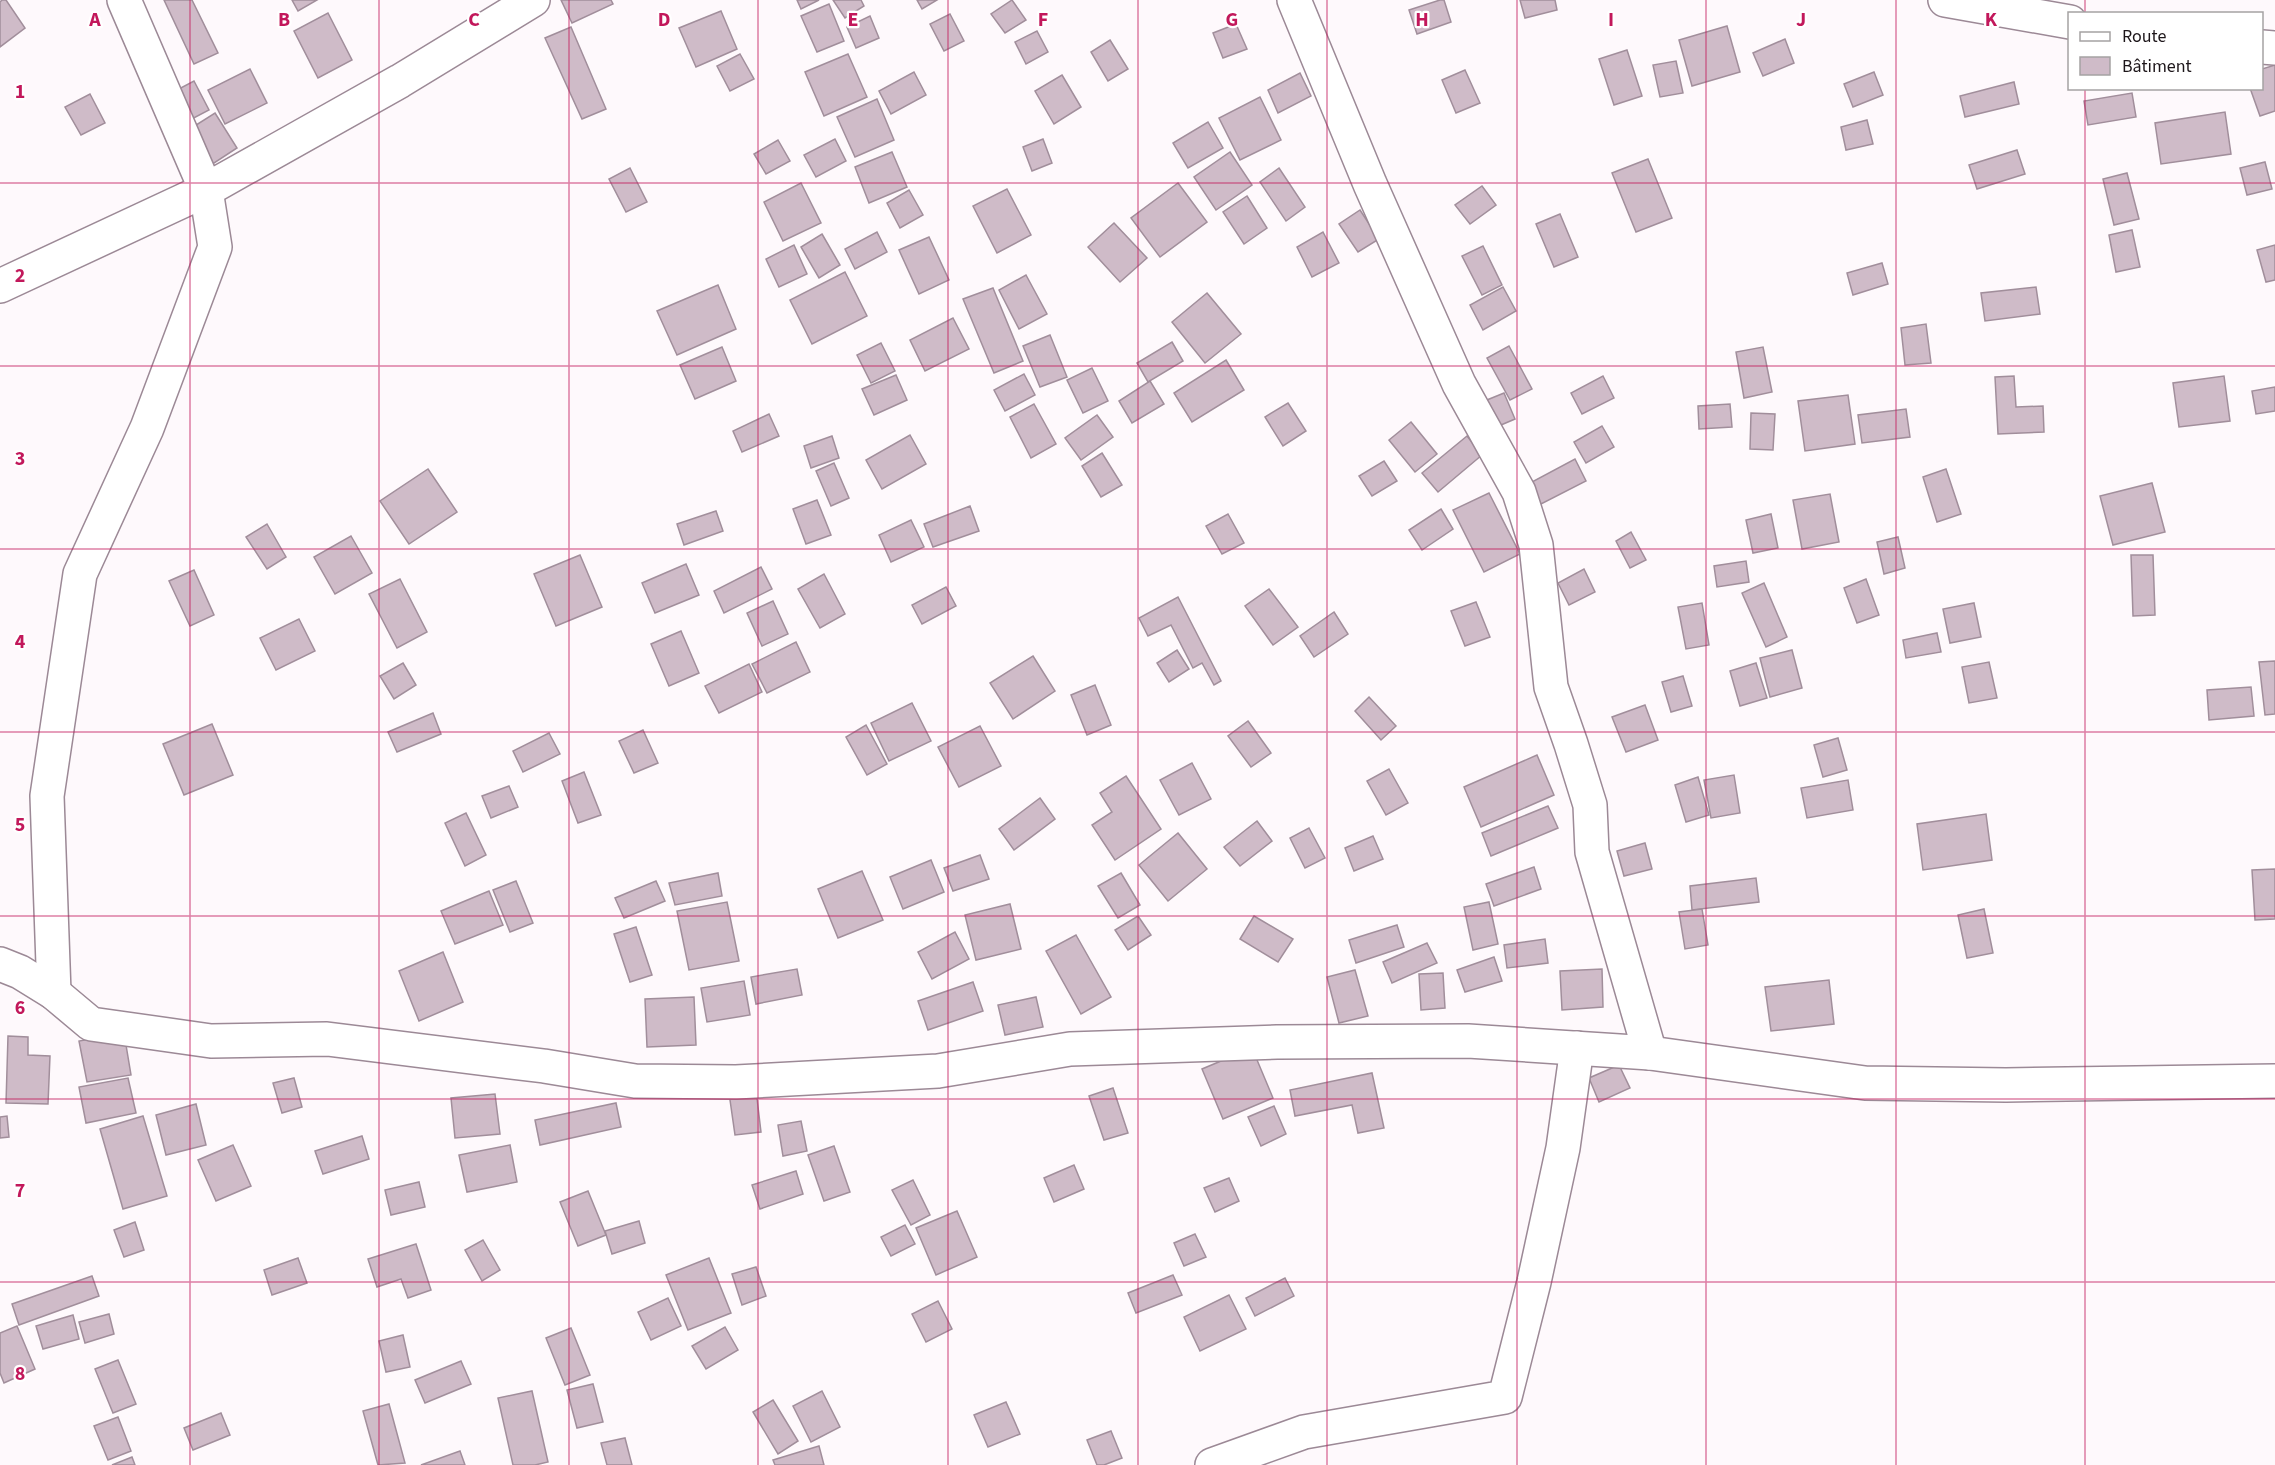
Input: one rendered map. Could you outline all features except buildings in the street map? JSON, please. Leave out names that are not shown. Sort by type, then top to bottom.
[{"type":"street","points":[[54,993],[47,796],[80,574],[147,428],[215,247],[206,190],[124,0]]},
{"type":"street","points":[[0,286],[206,190],[400,81],[534,0]]},
{"type":"street","points":[[1294,0],[1370,184],[1459,384],[1519,492],[1536,545],[1551,687],[1590,805],[1592,852],[1650,1053]]},
{"type":"street","points":[[1945,0],[2068,22]]},
{"type":"street","points":[[0,964],[20,972],[54,993],[91,1024],[211,1041],[327,1039],[543,1066],[635,1081],[736,1082],[939,1071],[1082,1049],[1277,1042],[1456,1041],[1650,1053],[1865,1083],[2006,1085],[2275,1081]]},
{"type":"street","points":[[1212,1465],[1304,1432],[1505,1397],[1534,1282],[1563,1148],[1577,1048]]}]
